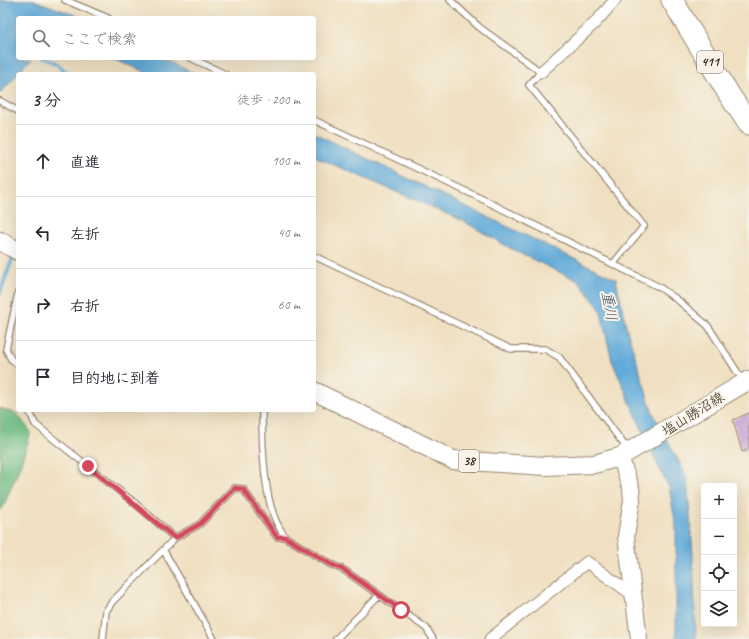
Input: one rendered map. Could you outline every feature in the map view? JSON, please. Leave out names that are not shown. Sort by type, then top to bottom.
[{"type":"highway","name":"411","points":[[672,0],[730,96],[749,124]]},
{"type":"main road","name":"塩山勝沼線","points":[[629,453],[745,382]]},
{"type":"main road","name":"38","points":[[316,392],[453,460],[545,466],[594,464],[629,453]]},
{"type":"street","points":[[541,72],[595,23],[615,0]]},
{"type":"street","points":[[629,453],[632,500],[626,536],[639,639]]},
{"type":"street","points":[[490,639],[587,562],[633,596]]},
{"type":"lane","points":[[65,0],[103,16]]},
{"type":"lane","points":[[450,0],[479,27],[541,72],[529,85],[644,226],[613,264]]},
{"type":"lane","points":[[195,60],[221,72]]},
{"type":"lane","points":[[0,101],[16,110]]},
{"type":"lane","points":[[316,121],[478,197],[659,287],[680,301],[708,326],[745,382]]},
{"type":"lane","points":[[316,257],[511,349],[544,349],[559,357],[629,453]]},
{"type":"lane","points":[[16,302],[6,349],[11,358],[16,362]]},
{"type":"lane","points":[[30,412],[36,424],[46,433],[136,504],[175,538]]},
{"type":"lane","points":[[262,412],[262,437],[269,500],[275,521],[285,537],[330,564],[344,570],[379,594],[426,628],[433,639]]},
{"type":"lane","points":[[103,639],[106,611],[112,602],[164,551],[175,538],[200,524],[235,488],[239,487],[243,489],[277,537],[285,537]]},
{"type":"lane","points":[[164,551],[214,639]]},
{"type":"lane","points":[[336,639],[379,594]]},
{"type":"green space","points":[[0,408],[17,414],[31,432],[20,466],[4,505],[0,510]]},
{"type":"water","points":[[0,0],[33,0],[78,16],[16,16],[16,60],[29,60],[19,72],[16,72],[16,75],[0,94]]},
{"type":"water","points":[[118,60],[167,60],[191,72],[145,72]]},
{"type":"water","name":"重川","points":[[316,134],[616,279],[627,330],[652,411],[687,477],[693,554],[696,639],[676,639],[676,527],[669,487],[612,361],[600,309],[578,281],[517,252],[463,221],[316,157]]},
{"type":"building","points":[[749,413],[749,449],[742,452],[733,420]]},
{"type":"waterway","points":[[47,60],[57,64],[66,72]]},
{"type":"waterway","points":[[0,293],[14,254]]},
{"type":"route","points":[[88,466],[136,504],[175,538],[200,524],[235,488],[239,487],[243,489],[277,537],[285,537],[330,564],[344,570],[401,610]]}]
